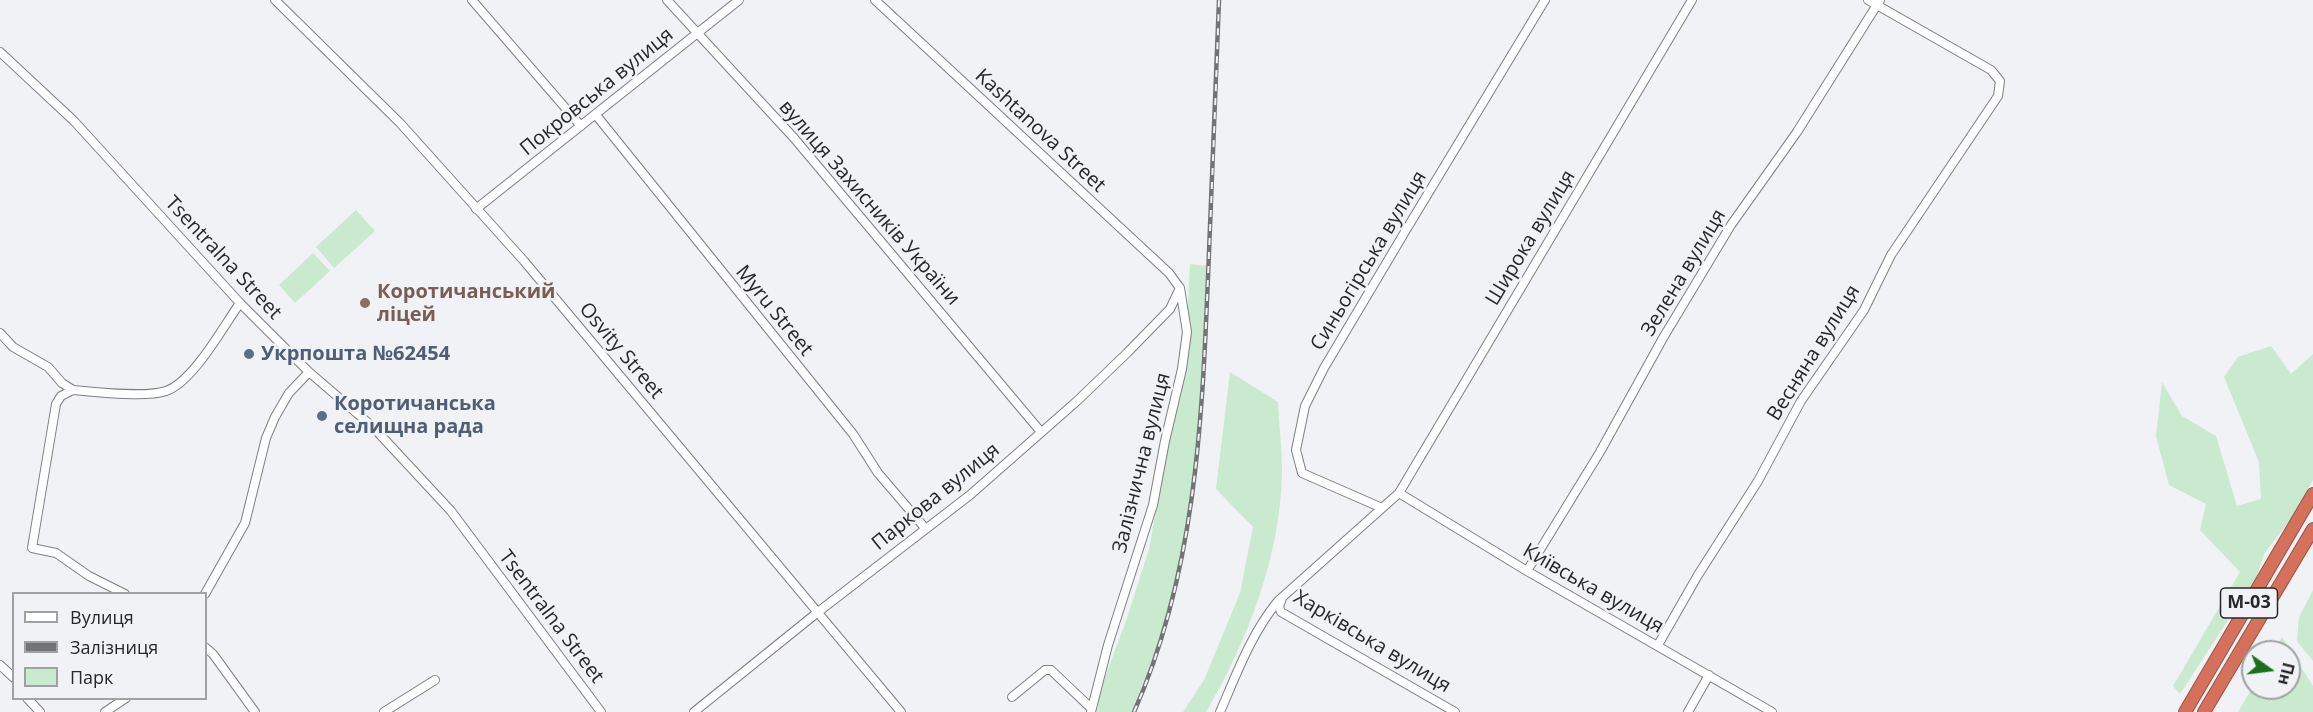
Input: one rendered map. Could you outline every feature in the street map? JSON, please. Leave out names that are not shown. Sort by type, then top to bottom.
[{"type":"highway","name":"М-03","points":[[2185,712],[2313,494]]},
{"type":"highway","name":"М-03","points":[[2204,712],[2313,529]]},
{"type":"street","name":"Osvity Street","points":[[275,0],[400,123],[524,261],[900,712]]},
{"type":"street","points":[[472,0],[581,126]]},
{"type":"street","name":"вулиця Захисників України","points":[[667,0],[794,138],[1041,432]]},
{"type":"street","name":"Покровська вулиця","points":[[476,209],[596,116],[739,0]]},
{"type":"street","name":"Kashtanova Street","points":[[875,0],[1169,273],[1180,288]]},
{"type":"street","name":"Синьогірська вулиця","points":[[1382,508],[1302,473],[1296,450],[1305,406],[1324,368],[1394,249],[1545,0]]},
{"type":"street","name":"Широка вулиця","points":[[1220,712],[1252,637],[1266,616],[1282,597],[1399,493],[1692,0]]},
{"type":"street","points":[[1868,0],[1878,2]]},
{"type":"street","name":"Весняна вулиця","points":[[1658,645],[1698,575],[1758,481],[1801,401],[1864,310],[1891,255],[1998,96],[2000,81],[1991,70],[1878,2]]},
{"type":"street","name":"Зелена вулиця","points":[[1527,571],[1600,452],[1663,338],[1731,225],[1797,132],[1878,2]]},
{"type":"street","name":"Tsentralna Street","points":[[0,52],[74,122],[240,303],[309,372],[373,427],[451,511],[601,712]]},
{"type":"street","name":"Myru Street","points":[[596,116],[853,434],[878,473],[925,528]]},
{"type":"street","name":"Паркова вулиця","points":[[694,712],[818,612],[970,495],[1077,401],[1170,309],[1180,288]]},
{"type":"street","name":"Залізнична вулиця","points":[[1091,710],[1108,645],[1153,505],[1182,369],[1187,332],[1180,288]]},
{"type":"street","points":[[0,333],[13,347],[48,367],[62,383],[73,390],[149,394],[173,388],[187,378],[240,303]]},
{"type":"street","points":[[206,592],[245,523],[266,438],[274,417],[289,393],[309,372]]},
{"type":"street","points":[[73,390],[61,396],[56,404],[32,548],[56,553],[88,576],[121,592]]},
{"type":"street","name":"Київська вулиця","points":[[1399,493],[1527,571],[1772,712]]},
{"type":"street","name":"Харківська вулиця","points":[[1282,597],[1279,607],[1281,612],[1455,712]]},
{"type":"street","points":[[207,649],[255,712]]},
{"type":"street","points":[[0,665],[12,676]]},
{"type":"street","points":[[1012,697],[1045,670],[1051,670],[1091,710]]},
{"type":"street","points":[[1688,712],[1709,675]]},
{"type":"street","points":[[384,712],[435,680]]},
{"type":"street","points":[[28,700],[40,712]]},
{"type":"street","points":[[105,712],[124,700]]},
{"type":"green space","points":[[356,210],[375,231],[334,268],[316,247]]},
{"type":"green space","points":[[313,253],[330,271],[295,303],[279,285]]},
{"type":"green space","points":[[1190,264],[1207,266],[1203,354],[1192,485],[1177,571],[1159,639],[1131,712],[1097,712],[1101,688],[1149,549],[1186,341]]},
{"type":"green space","points":[[2271,346],[2291,374],[2313,354],[2313,480],[2293,516],[2264,554],[2257,576],[2180,694],[2173,686],[2240,572],[2200,530],[2206,504],[2169,485],[2156,436],[2162,382],[2182,416],[2216,436],[2237,506],[2261,499],[2259,462],[2224,377],[2238,357]]},
{"type":"green space","points":[[1230,372],[1278,402],[1282,471],[1276,534],[1259,596],[1221,685],[1206,712],[1183,712],[1204,680],[1240,593],[1253,527],[1216,489]]},
{"type":"green space","points":[[2313,590],[2313,661],[2301,646],[2301,640],[2297,640],[2299,617]]},
{"type":"green space","points":[[2301,667],[2313,686],[2313,712],[2238,712],[2245,700],[2301,700]]},
{"type":"railway","points":[[1134,712],[1154,660],[1170,607],[1183,553],[1192,498],[1206,333],[1219,0]]},
{"type":"place","name":"Коротичанський ліцей","points":[[365,303]]},
{"type":"place","name":"Укрпошта №62454","points":[[249,354]]},
{"type":"place","name":"Коротичанська селищна рада","points":[[322,416]]}]
